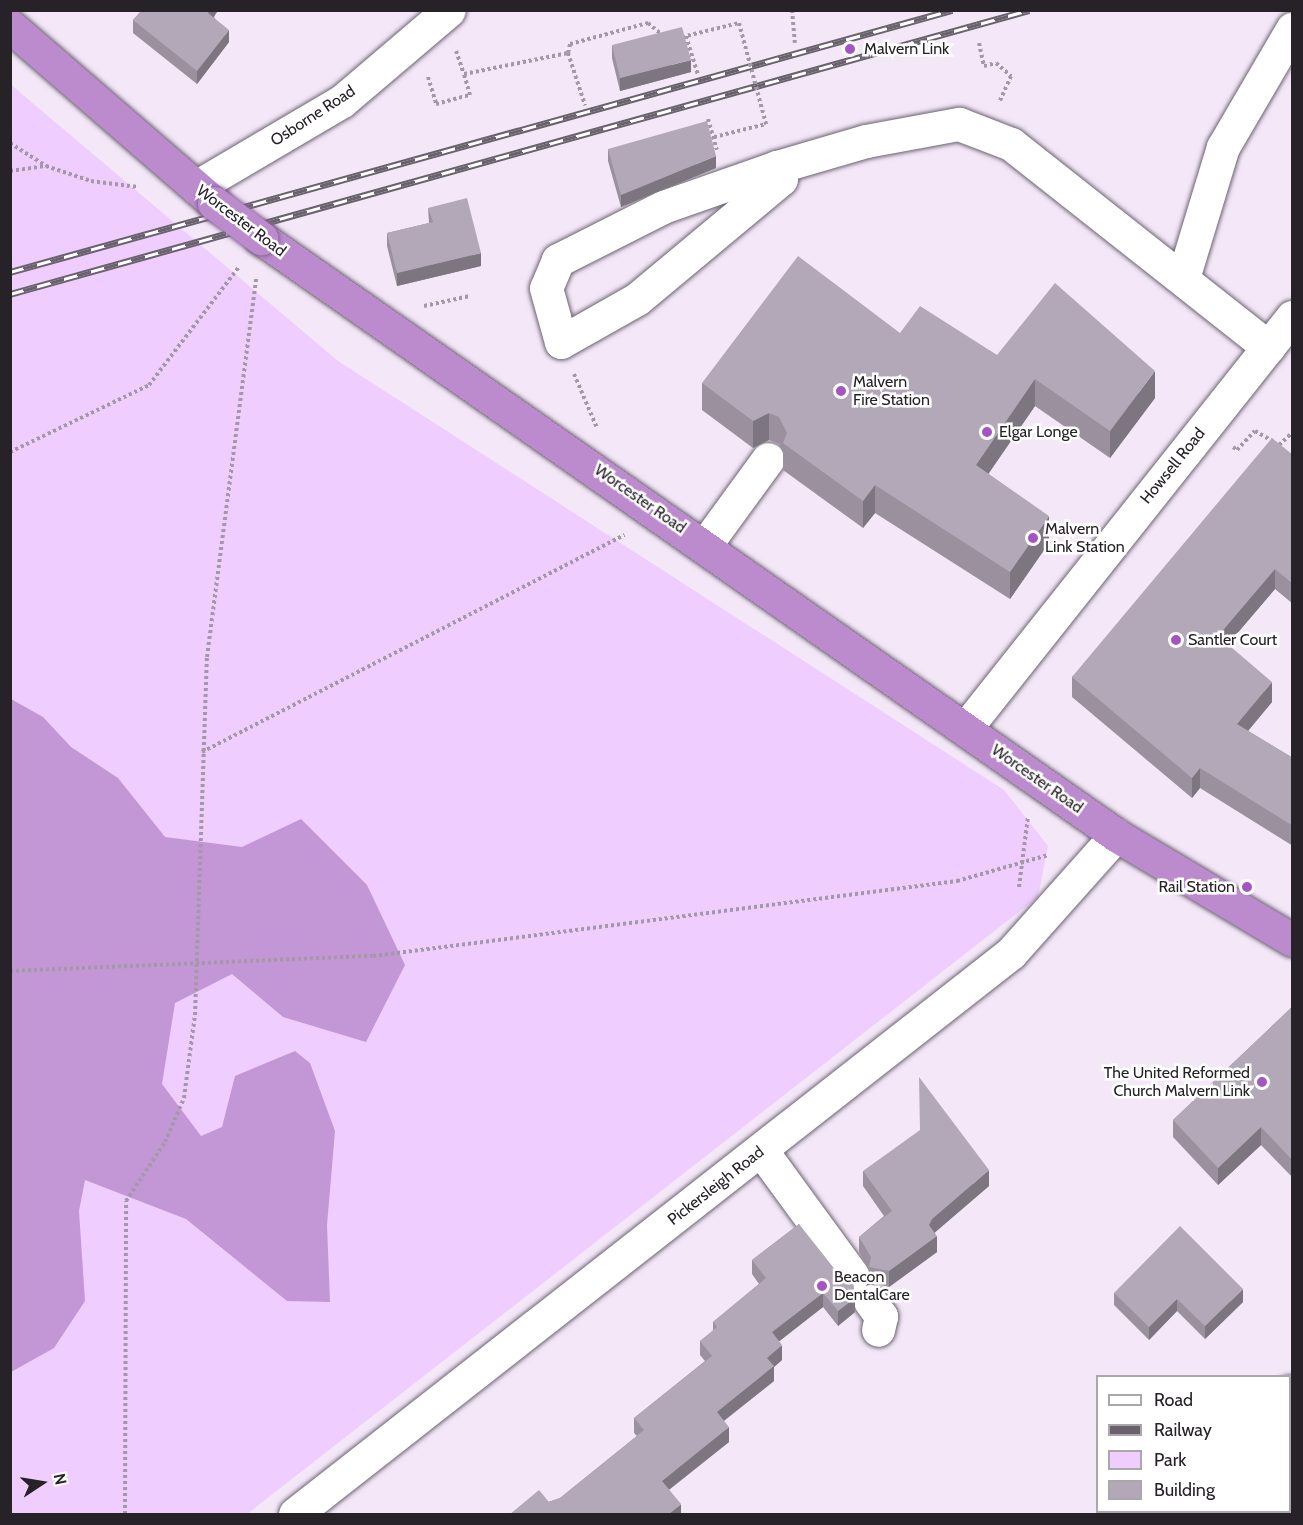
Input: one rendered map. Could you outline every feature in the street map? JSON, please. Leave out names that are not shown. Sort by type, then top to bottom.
[{"type":"highway","name":"Worcester Road","points":[[10,26],[205,195],[261,238],[662,516],[706,544],[1116,835],[1293,940]]},
{"type":"street","name":"Osborne Road","points":[[205,195],[342,101],[446,13]]},
{"type":"street","points":[[1184,275],[1223,147],[1293,29]]},
{"type":"street","points":[[777,167],[781,179],[637,299],[561,342],[546,288],[558,260],[663,207],[777,167],[866,141],[959,124],[1011,144],[1184,275],[1268,347]]},
{"type":"street","name":"Howsell Road","points":[[965,729],[1293,317]]},
{"type":"street","points":[[706,544],[768,459]]},
{"type":"street","name":"Pickersleigh Road","points":[[295,1515],[1011,953],[1116,835]]},
{"type":"street","points":[[761,1150],[867,1302]]},
{"type":"path","points":[[792,10],[795,43]]},
{"type":"path","points":[[435,69],[428,75],[436,104],[470,95],[446,13]]},
{"type":"path","points":[[585,105],[568,53],[570,44],[648,23],[671,39],[739,23],[766,124],[714,137]]},
{"type":"path","points":[[686,36],[698,75]]},
{"type":"path","points":[[979,43],[984,66],[996,63],[1011,76],[985,134]]},
{"type":"path","points":[[448,56],[456,50]]},
{"type":"path","points":[[464,74],[568,53]]},
{"type":"path","points":[[10,143],[46,166],[91,181],[148,188]]},
{"type":"path","points":[[10,171],[46,166]]},
{"type":"path","points":[[10,452],[148,385],[261,238]]},
{"type":"path","points":[[125,1515],[126,1202],[165,1142],[184,1098],[195,1015],[202,752],[207,657],[261,238]]},
{"type":"path","points":[[561,342],[600,435]]},
{"type":"path","points":[[1227,443],[1237,450],[1255,431],[1281,447],[1293,433]]},
{"type":"path","points":[[202,752],[662,516]]},
{"type":"path","points":[[1018,893],[1033,775]]},
{"type":"path","points":[[10,971],[373,956],[957,881],[1059,851]]},
{"type":"green space","points":[[10,84],[338,361],[1004,790],[1048,846],[1038,897],[247,1514],[11,1514]]},
{"type":"shaded area","points":[[11,699],[43,717],[71,747],[118,778],[165,837],[242,847],[301,819],[367,885],[405,965],[366,1042],[283,1017],[232,974],[175,1003],[162,1084],[201,1136],[222,1127],[235,1076],[295,1051],[310,1063],[335,1131],[327,1225],[330,1302],[287,1301],[186,1219],[85,1180],[79,1211],[85,1301],[54,1348],[11,1372]]},
{"type":"building","points":[[142,10],[210,10],[208,13],[229,30],[197,71],[133,20]]},
{"type":"building","points":[[682,27],[691,60],[620,78],[612,45]]},
{"type":"building","points":[[707,121],[716,156],[621,195],[608,149]]},
{"type":"building","points":[[467,198],[481,253],[397,273],[387,233],[433,222],[428,208]]},
{"type":"building","points":[[798,256],[900,333],[920,306],[997,355],[1055,283],[1155,371],[1110,431],[1035,379],[976,465],[1049,516],[1010,572],[875,485],[863,501],[783,443],[787,433],[779,417],[769,413],[753,421],[702,383]]},
{"type":"building","name":"Santler Court","points":[[1272,438],[1293,455],[1293,584],[1275,569],[1218,636],[1272,682],[1237,724],[1293,758],[1293,826],[1200,768],[1192,778],[1072,677]]},
{"type":"building","name":"The United Reformed Church Malvern Link","points":[[1293,1006],[1293,1161],[1261,1127],[1218,1168],[1173,1120]]},
{"type":"building","points":[[919,1077],[989,1170],[932,1219],[929,1225],[937,1236],[889,1271],[869,1267],[871,1257],[859,1237],[892,1211],[863,1171],[920,1130]]},
{"type":"building","points":[[799,1224],[837,1272],[853,1279],[855,1298],[838,1311],[823,1293],[772,1332],[782,1345],[767,1358],[774,1366],[717,1412],[729,1427],[662,1481],[681,1504],[668,1515],[509,1515],[539,1490],[549,1502],[560,1498],[644,1430],[634,1418],[712,1356],[700,1341],[717,1327],[713,1322],[766,1278],[752,1260]]},
{"type":"building","points":[[1180,1226],[1243,1289],[1205,1326],[1177,1299],[1149,1327],[1114,1293]]},
{"type":"building","points":[[1293,1507],[1293,1515],[1265,1515],[1291,1513]]},
{"type":"railway","points":[[10,272],[952,10]]},
{"type":"railway","points":[[10,294],[1029,10]]},
{"type":"place","name":"Malvern Link","points":[[850,49]]},
{"type":"place","name":"Malvern Fire Station","points":[[841,391]]},
{"type":"place","name":"Elgar Longe","points":[[987,432]]},
{"type":"place","name":"Malvern Link Station","points":[[1033,538]]},
{"type":"place","name":"Santler Court","points":[[1176,640]]},
{"type":"place","name":"Rail Station","points":[[1247,887]]},
{"type":"place","name":"The United Reformed Church Malvern Link","points":[[1262,1082]]},
{"type":"place","name":"Beacon DentalCare","points":[[822,1286]]}]
